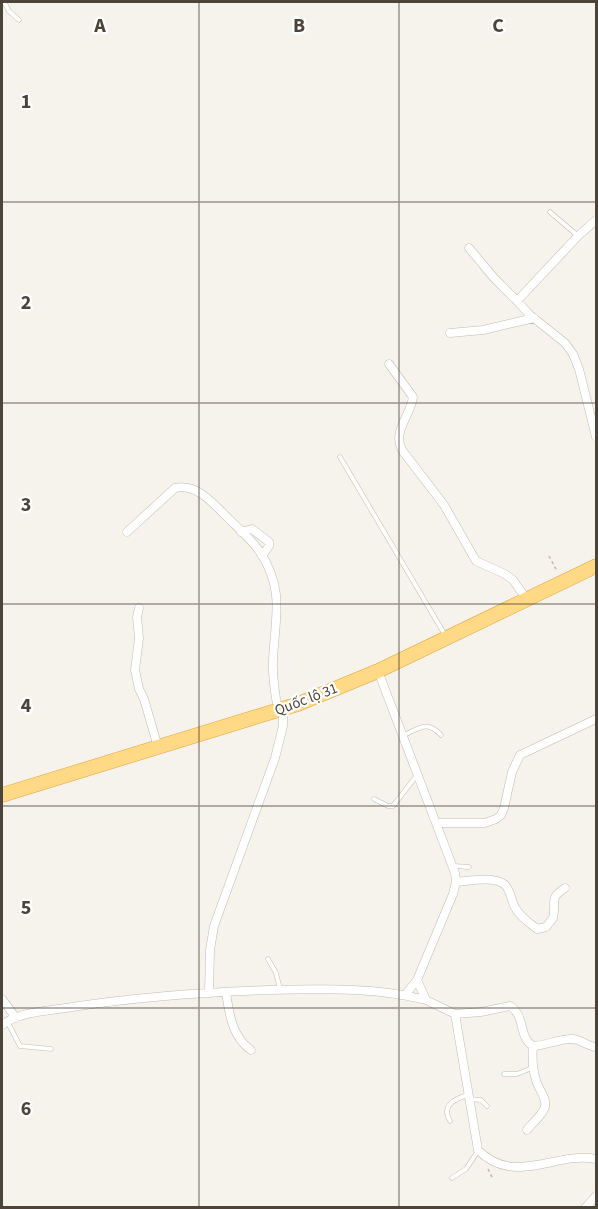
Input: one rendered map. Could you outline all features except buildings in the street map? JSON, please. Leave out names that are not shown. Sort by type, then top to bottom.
[{"type":"highway","name":"Quốc lộ 31","points":[[2,795],[281,710],[378,671],[597,566]]},
{"type":"street","points":[[517,301],[578,236],[597,220]]},
{"type":"street","points":[[469,248],[494,278],[534,318],[565,343],[573,354],[597,437]]},
{"type":"street","points":[[450,333],[483,330],[534,318]]},
{"type":"street","points":[[389,364],[413,397],[399,436],[402,450],[444,505],[476,561],[513,580],[527,600]]},
{"type":"street","points":[[127,532],[176,488],[185,486],[193,488],[241,532],[262,556],[269,567],[277,594],[272,661],[283,726],[275,758],[214,926],[210,950],[209,992]]},
{"type":"street","points":[[241,532],[252,529],[269,542],[262,556]]},
{"type":"street","points":[[139,608],[137,622],[140,638],[135,670],[158,747]]},
{"type":"street","points":[[378,671],[454,866],[456,882],[417,980],[405,995]]},
{"type":"street","points":[[437,823],[485,823],[496,819],[504,808],[512,772],[520,755],[597,718]]},
{"type":"street","points":[[456,882],[487,880],[501,882],[509,890],[515,908],[537,929],[546,927],[553,918],[555,911],[553,899],[565,888]]},
{"type":"street","points":[[417,980],[426,1000]]},
{"type":"street","points":[[2,999],[8,1021],[126,999],[209,992],[336,988],[405,995],[426,1000],[455,1014],[510,1006],[520,1016],[525,1038],[533,1046],[532,1067],[545,1101],[540,1116],[527,1130]]},
{"type":"street","points":[[226,992],[230,1018],[235,1032],[250,1050]]},
{"type":"street","points":[[455,1014],[478,1150],[487,1158],[514,1168],[554,1161],[597,1159]]},
{"type":"street","points":[[533,1046],[571,1039],[596,1048]]},
{"type":"street","points":[[585,1208],[597,1197]]},
{"type":"lane","points":[[4,2],[9,11],[20,20]]},
{"type":"lane","points":[[550,212],[578,236]]},
{"type":"lane","points":[[340,457],[447,639]]},
{"type":"lane","points":[[403,735],[429,726],[434,727],[441,735]]},
{"type":"lane","points":[[374,799],[393,806],[418,775]]},
{"type":"lane","points":[[454,866],[469,867]]},
{"type":"lane","points":[[268,959],[276,973],[280,990]]},
{"type":"lane","points":[[8,1021],[20,1046],[51,1049]]},
{"type":"lane","points":[[504,1074],[517,1074],[532,1067]]},
{"type":"lane","points":[[450,1121],[446,1115],[446,1109],[450,1103],[469,1097],[481,1100],[487,1106]]},
{"type":"lane","points":[[452,1178],[466,1169],[478,1150]]},
{"type":"path","points":[[549,556],[562,583]]}]
